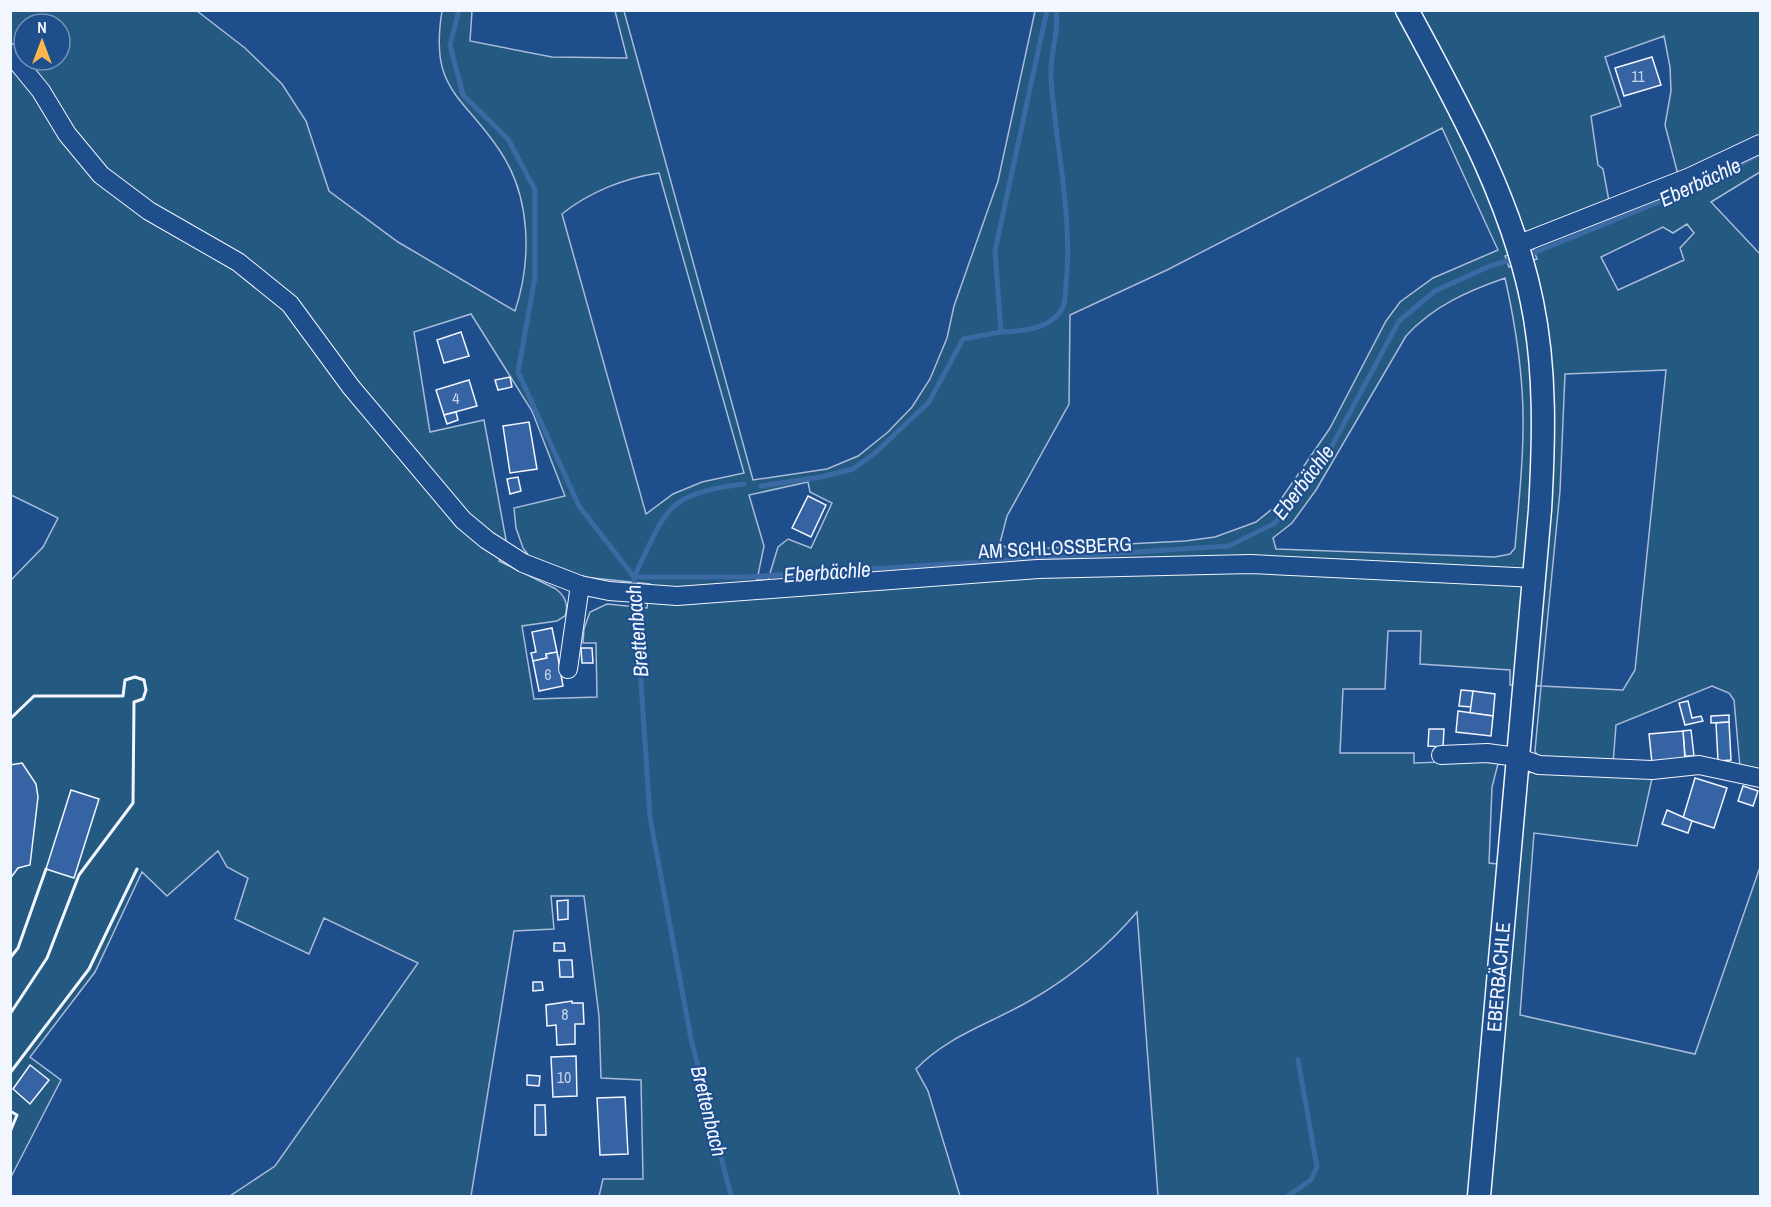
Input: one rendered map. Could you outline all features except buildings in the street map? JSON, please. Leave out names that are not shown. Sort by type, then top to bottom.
[{"type":"main road","name":"EBERBÄCHLE","points":[[1407,10],[1502,200],[1519,253],[1538,339],[1543,403],[1543,461],[1534,578],[1479,1197]]},
{"type":"street","name":"AM SCHLOSSBERG","points":[[10,53],[41,91],[67,134],[101,175],[149,211],[238,262],[290,304],[351,387],[463,520],[487,540],[523,563],[580,585],[609,591],[677,596],[1019,570],[1156,564],[1250,564],[1534,578]]},
{"type":"street","points":[[1519,253],[1761,144]]},
{"type":"street","points":[[568,669],[580,585]]},
{"type":"street","points":[[1441,755],[1487,753],[1517,757],[1539,765],[1652,770],[1699,765],[1761,778]]},
{"type":"shaded area","points":[[11,11],[197,11],[245,48],[282,84],[306,121],[329,191],[398,242],[515,311],[521,291],[526,250],[523,208],[518,188],[500,151],[452,89],[445,75],[440,58],[439,37],[442,11],[472,11],[470,41],[552,57],[627,58],[615,11],[624,11],[753,480],[827,469],[858,456],[888,432],[912,407],[930,379],[947,338],[954,306],[998,181],[1035,11],[1760,11],[1760,172],[1711,202],[1760,254],[1760,774],[1740,767],[1734,700],[1729,693],[1712,686],[1616,725],[1613,764],[1538,757],[1535,751],[1541,686],[1510,685],[1510,670],[1420,664],[1421,631],[1388,631],[1385,689],[1343,689],[1340,753],[1414,753],[1414,763],[1499,760],[1492,787],[1489,863],[1515,866],[1527,775],[1532,771],[1653,774],[1637,846],[1534,833],[1520,1015],[1695,1054],[1760,867],[1760,1196],[1158,1196],[1137,912],[1101,949],[1046,991],[956,1039],[916,1069],[928,1091],[960,1196],[599,1196],[603,1179],[643,1179],[641,1080],[601,1078],[599,1016],[584,896],[551,896],[554,929],[514,931],[471,1196],[230,1196],[275,1166],[418,963],[324,918],[309,954],[235,919],[248,878],[227,867],[218,851],[167,896],[142,872],[95,972],[30,1057],[61,1080],[11,1177],[11,580],[43,547],[58,518],[11,495]],"holes":[[[1664,36],[1670,67],[1671,91],[1665,125],[1681,186],[1676,193],[1677,197],[1666,202],[1657,195],[1609,201],[1603,169],[1598,165],[1591,116],[1621,106],[1605,57]],[[1442,128],[1498,250],[1433,278],[1400,302],[1386,321],[1330,428],[1277,505],[1256,522],[1215,537],[1185,541],[1009,550],[1000,543],[1007,516],[1069,404],[1070,315],[1167,270]],[[659,173],[744,473],[702,482],[673,494],[646,514],[562,214],[608,187],[633,178]],[[1687,224],[1694,233],[1680,248],[1684,260],[1618,290],[1601,257],[1663,227],[1673,233]],[[1533,248],[1537,259],[1509,267],[1505,256]],[[1505,278],[1521,372],[1523,429],[1515,548],[1510,554],[1495,557],[1276,549],[1273,538],[1292,523],[1316,490],[1406,336],[1416,325],[1439,308],[1478,288]],[[471,314],[532,411],[565,496],[514,508],[516,528],[523,548],[529,556],[583,577],[650,584],[647,608],[607,604],[590,612],[584,629],[583,643],[596,643],[597,697],[534,699],[522,626],[557,621],[565,616],[567,608],[565,601],[556,589],[499,561],[506,540],[484,420],[430,432],[414,332]],[[1666,370],[1635,670],[1623,690],[1541,686],[1560,491],[1565,374]],[[808,482],[810,492],[832,503],[811,548],[788,539],[778,547],[768,580],[757,580],[764,546],[749,495]]]},
{"type":"waterway","name":"Brettenbach","points":[[459,10],[450,45],[463,95],[508,139],[535,190],[535,277],[518,372],[579,506],[634,577],[650,817],[691,1039],[731,1196]]},
{"type":"waterway","points":[[761,486],[821,477],[853,469],[875,453],[929,402],[963,339],[1001,332],[995,251],[1047,10]]},
{"type":"waterway","points":[[1001,332],[1033,328],[1048,323],[1060,312],[1065,299],[1068,259],[1066,207],[1051,79],[1057,26],[1056,10]]},
{"type":"waterway","name":"Eberbächle","points":[[1526,256],[1708,182],[1759,154]]},
{"type":"waterway","name":"Eberbächle","points":[[744,484],[698,493],[671,509],[662,520],[634,577],[748,577],[1229,546],[1275,523],[1326,457],[1399,321],[1435,291],[1490,266],[1514,259]]},
{"type":"waterway","points":[[1288,1196],[1311,1180],[1317,1167],[1298,1060]]},
{"type":"wall","points":[[10,719],[34,696],[123,696],[125,680],[135,677],[144,680],[146,690],[143,699],[134,702],[133,803],[79,875],[47,958],[10,1014]]},
{"type":"wall","points":[[10,958],[18,948],[46,869]]},
{"type":"wall","points":[[10,1073],[89,969],[137,869]]},
{"type":"wall","points":[[10,1111],[17,1115],[10,1132]]}]
